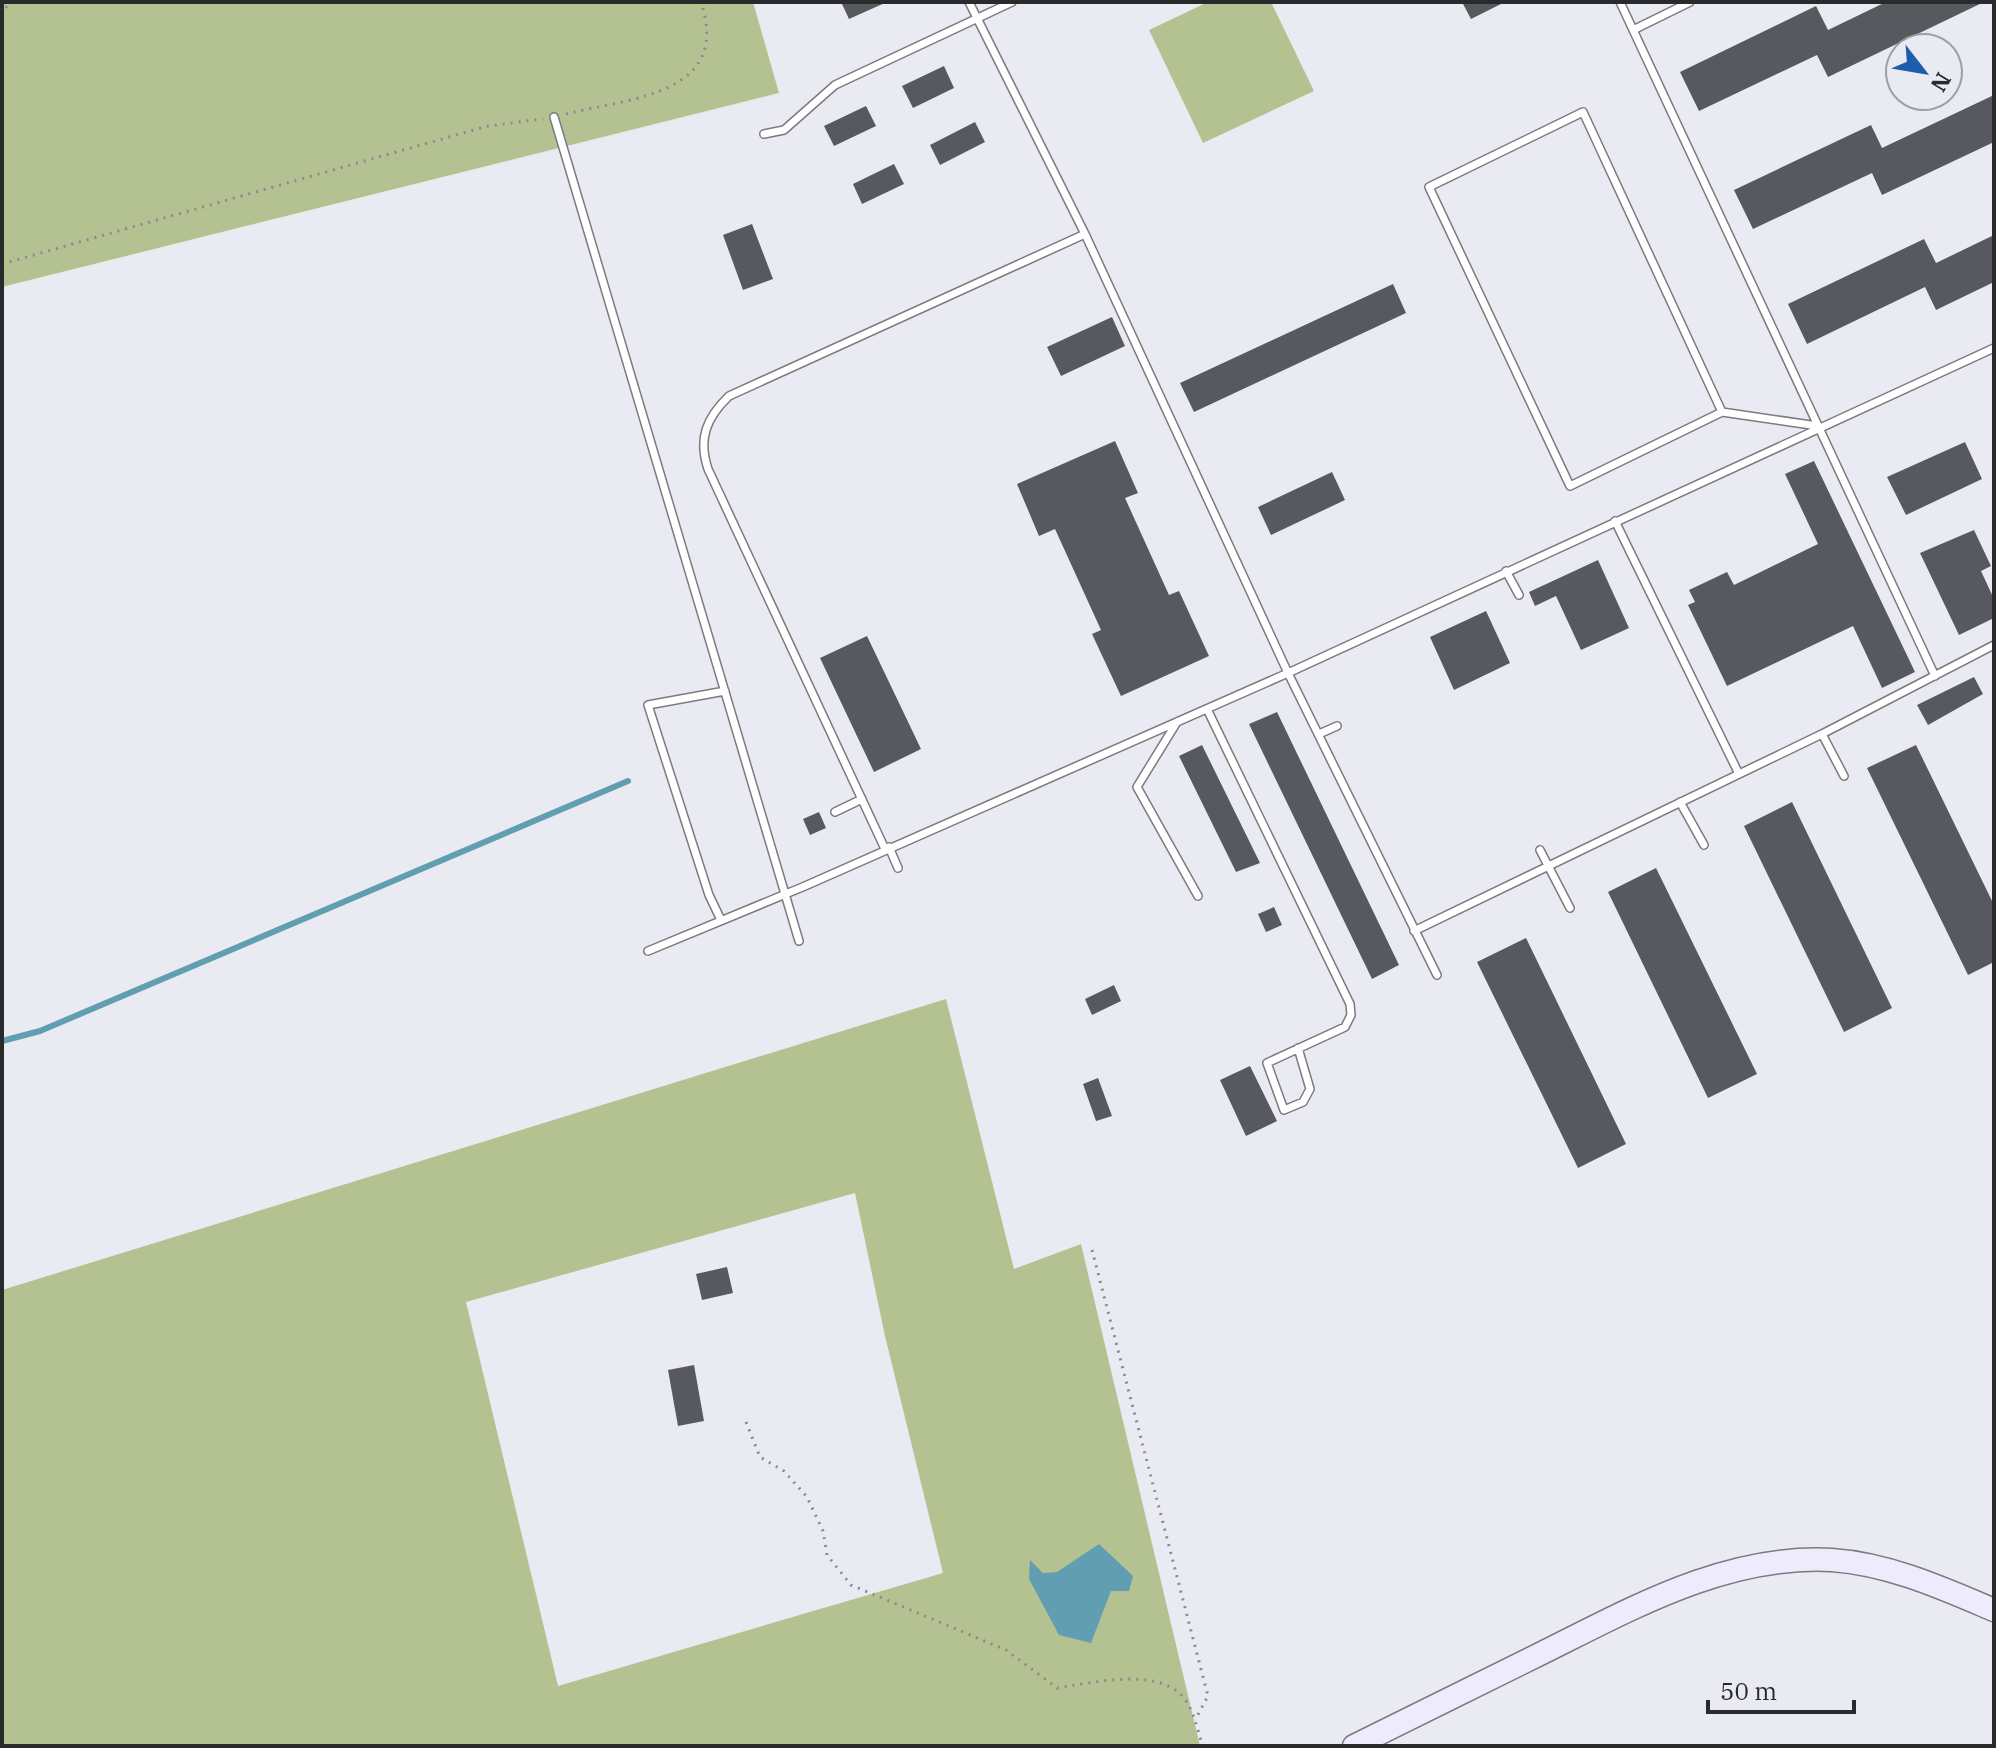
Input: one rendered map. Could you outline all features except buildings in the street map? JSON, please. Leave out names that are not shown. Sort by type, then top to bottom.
[{"type":"street","points":[[1354,1746],[1633,1608],[1727,1572],[1793,1561],[1853,1563],[1928,1582],[1994,1610]]},
{"type":"lane","points":[[969,2],[1085,234],[1288,673],[1437,975]]},
{"type":"lane","points":[[764,134],[784,130],[835,85],[1012,2]]},
{"type":"lane","points":[[1620,2],[1935,676]]},
{"type":"lane","points":[[1633,30],[1690,2]]},
{"type":"lane","points":[[1722,412],[1583,112],[1429,187],[1570,486],[1722,412],[1820,426]]},
{"type":"lane","points":[[554,117],[799,941]]},
{"type":"lane","points":[[898,868],[862,799],[708,469],[702,453],[708,421],[729,396],[1085,234]]},
{"type":"lane","points":[[648,951],[1288,673],[1994,348]]},
{"type":"lane","points":[[1615,521],[1738,772]]},
{"type":"lane","points":[[1506,571],[1519,595]]},
{"type":"lane","points":[[1414,931],[1550,868],[1738,772],[1822,734],[1994,645]]},
{"type":"lane","points":[[721,920],[709,895],[648,705],[725,691]]},
{"type":"lane","points":[[1207,709],[1350,1004],[1351,1015],[1345,1027],[1298,1048],[1267,1063],[1284,1110],[1303,1102],[1310,1089],[1298,1048]]},
{"type":"lane","points":[[1178,721],[1137,787],[1198,896]]},
{"type":"lane","points":[[1319,734],[1337,726]]},
{"type":"lane","points":[[1822,734],[1844,776]]},
{"type":"lane","points":[[835,812],[862,799]]},
{"type":"lane","points":[[1680,802],[1704,845]]},
{"type":"lane","points":[[1540,850],[1570,908]]},
{"type":"path","points":[[2,15],[9,2]]},
{"type":"path","points":[[2,264],[488,126],[554,117],[661,90],[683,81],[695,71],[705,55],[707,20],[701,2]]},
{"type":"path","points":[[1092,1250],[1208,1696],[1194,1721]]},
{"type":"path","points":[[746,1422],[760,1457],[784,1471],[807,1497],[823,1531],[827,1555],[851,1585],[992,1643],[1057,1688],[1134,1676],[1175,1691],[1188,1702],[1203,1746]]},
{"type":"green space","points":[[2,2],[753,2],[779,93],[2,287]]},
{"type":"green space","points":[[1208,2],[1271,2],[1314,91],[1203,143],[1149,30]]},
{"type":"green space","points":[[946,999],[1014,1269],[1081,1244],[1200,1746],[2,1746],[2,1290]],"holes":[[[855,1193],[885,1336],[943,1573],[558,1686],[466,1302]]]},
{"type":"water","points":[[1099,1544],[1133,1576],[1129,1591],[1111,1591],[1091,1643],[1059,1635],[1029,1579],[1030,1560],[1043,1573],[1057,1572]]},
{"type":"waterway","points":[[2,1041],[40,1031],[628,781]]}]
